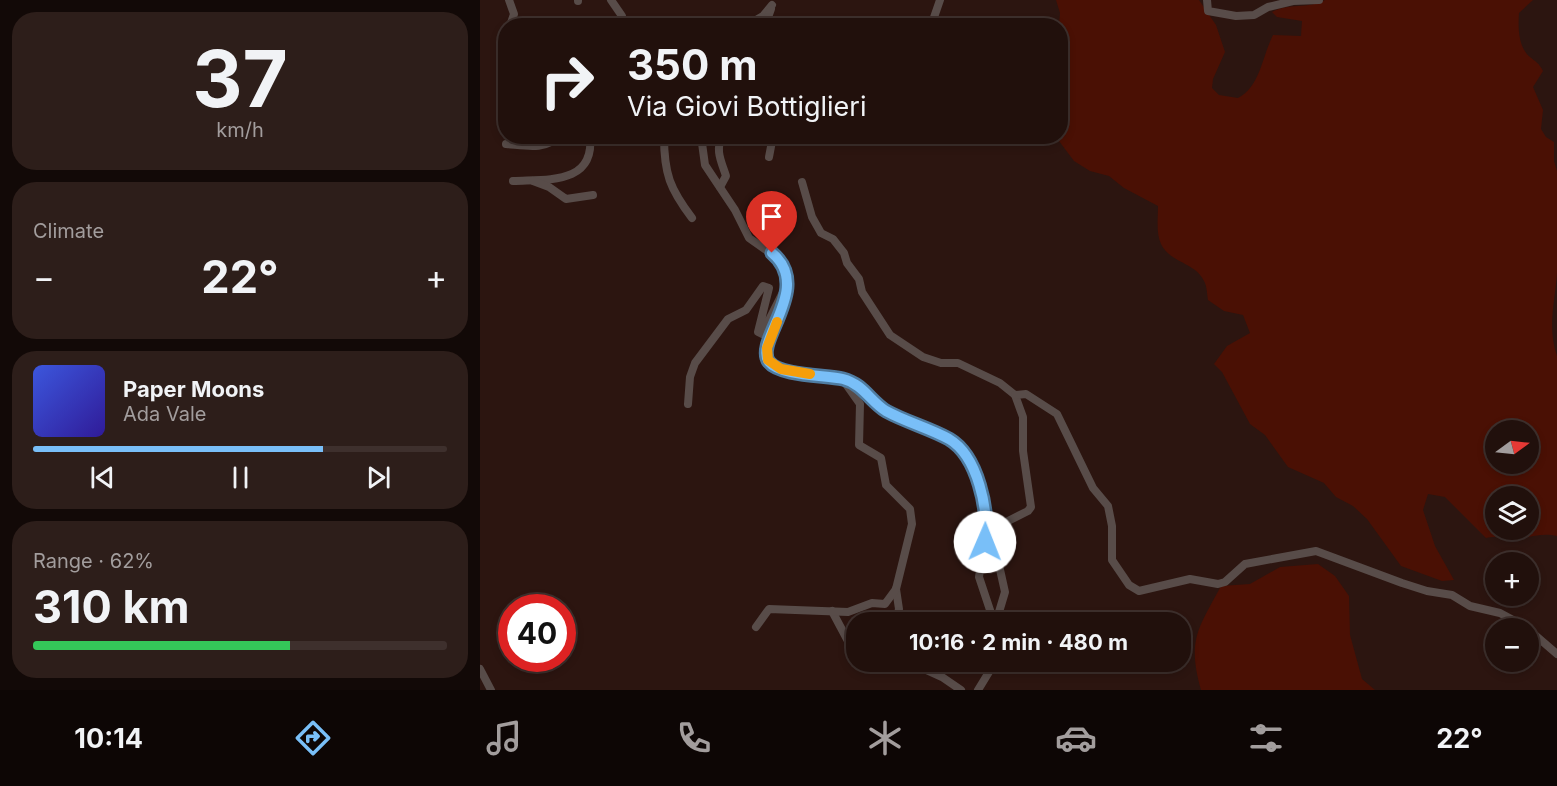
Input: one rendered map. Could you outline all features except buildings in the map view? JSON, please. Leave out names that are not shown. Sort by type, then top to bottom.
[{"type":"street","points":[[508,0],[514,14],[513,18]]},
{"type":"street","points":[[611,0],[622,16],[621,18]]},
{"type":"street","points":[[934,18],[940,0]]},
{"type":"street","points":[[1207,0],[1208,10],[1236,16],[1254,15],[1268,7],[1293,1],[1319,0]]},
{"type":"street","points":[[760,18],[772,2]]},
{"type":"street","points":[[767,18],[772,2]]},
{"type":"street","points":[[506,144],[542,146],[549,144]]},
{"type":"street","points":[[513,182],[569,176],[581,171],[588,159],[589,144]]},
{"type":"street","points":[[665,144],[668,181],[674,194],[692,218]]},
{"type":"street","points":[[702,144],[705,165],[749,238],[772,253],[784,266],[787,283],[782,308],[767,348],[768,360],[781,369],[843,379],[857,384],[887,411],[948,439],[968,460],[977,478],[984,507],[986,529],[979,577],[991,612]]},
{"type":"street","points":[[719,144],[719,155],[726,176],[720,187]]},
{"type":"street","points":[[769,157],[771,144]]},
{"type":"street","points":[[532,180],[549,187],[566,199],[592,195]]},
{"type":"street","points":[[802,182],[812,217],[821,233],[833,239],[844,253],[847,263],[859,279],[862,292],[890,335],[923,357],[941,363],[958,363],[1000,383],[1015,395],[1023,417],[1023,451],[1031,507],[1026,513],[1006,522],[999,536],[997,556],[1005,591],[998,612]]},
{"type":"street","points":[[688,404],[690,377],[695,363],[728,319],[746,310],[763,286],[769,288],[758,332],[762,334],[787,283]]},
{"type":"street","points":[[843,379],[860,404],[859,445],[881,458],[886,485],[910,509],[912,524],[896,589],[898,612]]},
{"type":"street","points":[[1015,395],[1026,394],[1057,414],[1093,488],[1108,506],[1112,526],[1112,560],[1129,585],[1139,591],[1190,579],[1218,584],[1226,582],[1245,564],[1316,551],[1402,584],[1452,595],[1470,606],[1500,613],[1509,618]]},
{"type":"street","points":[[756,627],[769,609],[848,612],[873,603],[885,604],[896,589]]},
{"type":"street","points":[[832,611],[846,637]]},
{"type":"street","points":[[1539,638],[1557,654]]},
{"type":"street","points":[[480,669],[492,690]]},
{"type":"street","points":[[931,672],[961,690]]},
{"type":"street","points":[[978,690],[989,672]]},
{"type":"shaded area","points":[[1056,0],[1199,0],[1216,25],[1225,52],[1213,79],[1212,88],[1219,95],[1238,98],[1251,87],[1256,79],[1273,35],[1301,36],[1302,21],[1277,17],[1272,12],[1278,9],[1319,3],[1325,0],[1533,0],[1519,13],[1520,36],[1526,53],[1539,64],[1543,71],[1533,87],[1543,110],[1541,129],[1546,137],[1554,142],[1554,161],[1557,171],[1557,273],[1552,335],[1557,356],[1557,536],[1539,535],[1539,486],[1485,486],[1485,537],[1445,497],[1428,494],[1423,510],[1435,546],[1454,580],[1442,581],[1401,566],[1367,519],[1353,506],[1336,497],[1324,483],[1288,467],[1265,435],[1250,424],[1222,372],[1214,364],[1227,346],[1250,333],[1243,315],[1224,311],[1208,300],[1206,285],[1200,275],[1165,250],[1158,235],[1158,206],[1124,188],[1109,176],[1090,171],[1074,161],[1061,144],[1068,144],[1068,18],[1060,18]]},
{"type":"shaded area","points":[[1318,564],[1335,576],[1349,596],[1350,635],[1362,679],[1375,690],[1201,690],[1195,659],[1197,635],[1221,586],[1250,584],[1280,567]]},
{"type":"slow traffic","points":[[777,322],[767,348],[768,360],[772,365],[781,369],[810,374]]},
{"type":"route","points":[[772,253],[784,266],[788,277],[782,308],[767,348],[766,356],[770,363],[781,369],[843,379],[857,384],[887,411],[952,441],[968,460],[982,493],[986,519],[985,542]]}]
